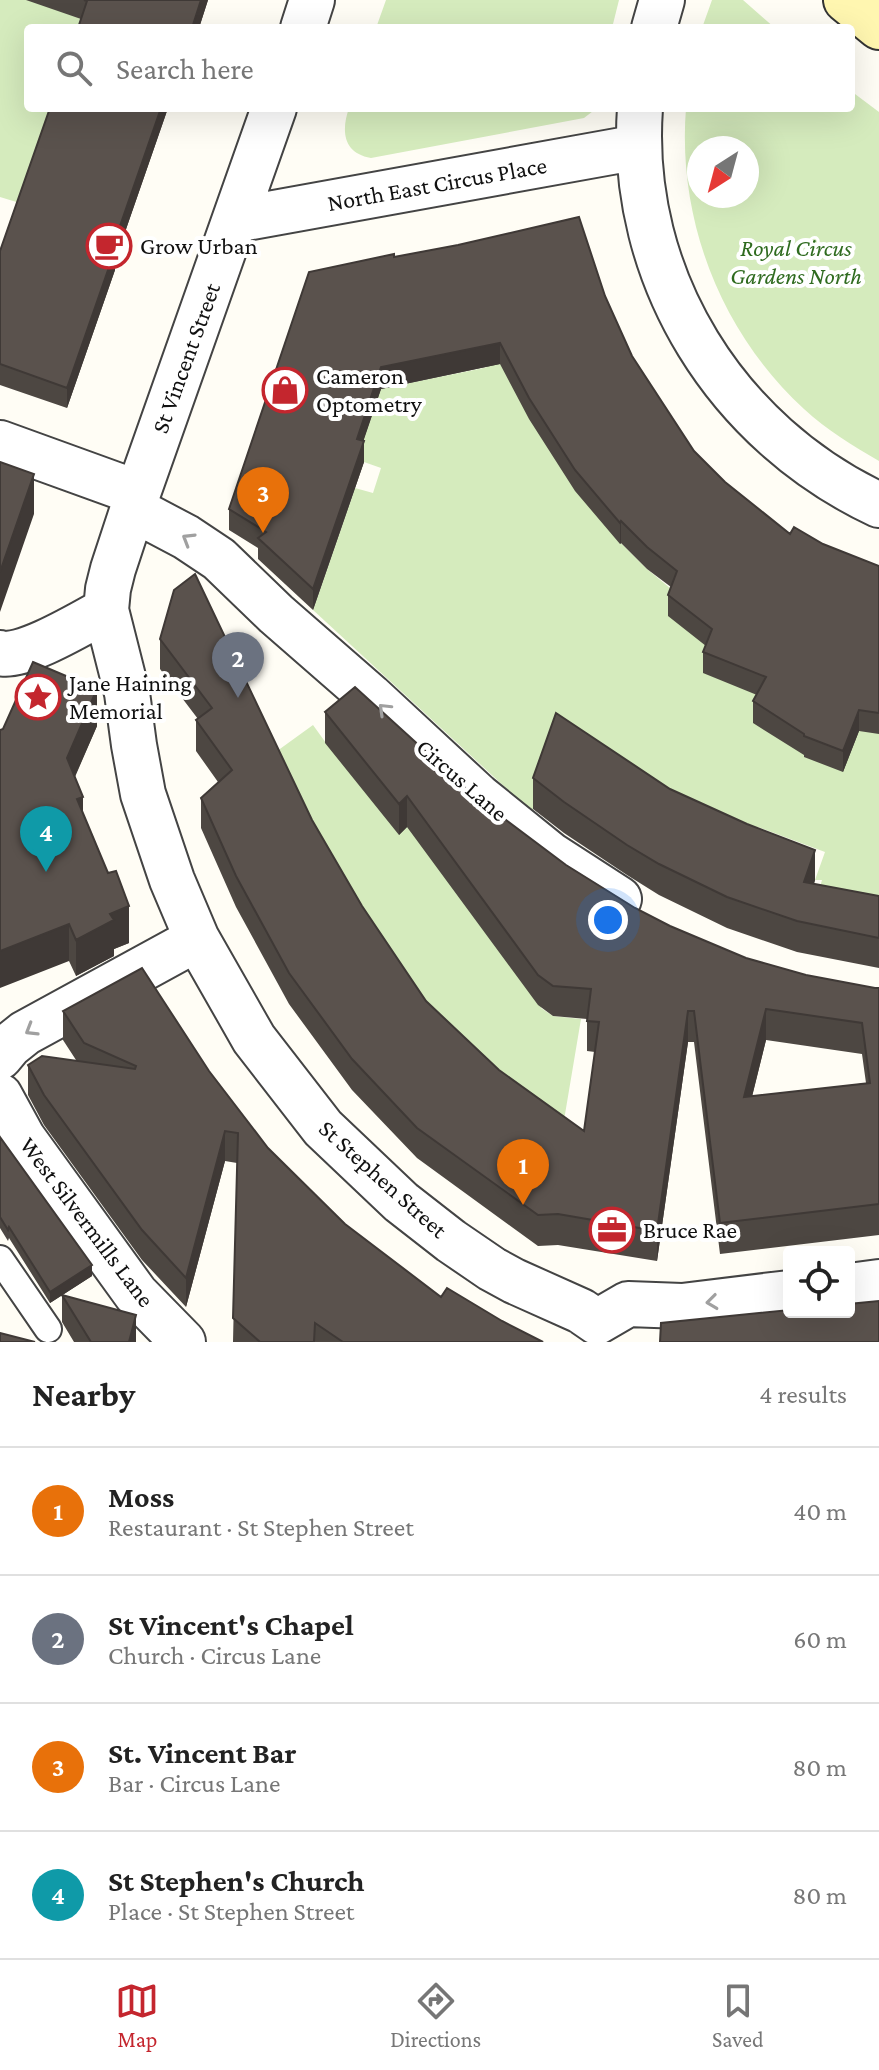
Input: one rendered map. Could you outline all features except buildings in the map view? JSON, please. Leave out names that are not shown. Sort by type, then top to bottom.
[{"type":"street","points":[[304,24],[312,0]]},
{"type":"street","points":[[655,24],[662,0]]},
{"type":"street","points":[[846,0],[879,27]]},
{"type":"street","name":"St Vincent Street","points":[[106,610],[113,569],[273,112]]},
{"type":"street","points":[[640,128],[642,186],[657,255],[685,323],[702,351],[743,406],[795,455],[828,478],[879,505]]},
{"type":"street","name":"North East Circus Place","points":[[235,220],[640,128]]},
{"type":"street","name":"Circus Lane","points":[[0,443],[136,501],[219,559],[426,750],[518,830],[649,917]]},
{"type":"street","points":[[0,653],[22,653],[106,610]]},
{"type":"street","name":"St Stephen Street","points":[[106,610],[127,693],[143,794],[168,870],[197,939],[254,1039],[323,1128],[359,1164],[426,1221],[492,1269],[581,1311],[599,1332],[628,1304],[682,1306],[783,1294]]},
{"type":"street","points":[[0,1057],[25,1033],[197,939]]},
{"type":"street","name":"West Silvermills Lane","points":[[0,1096],[23,1138],[136,1294],[183,1342]]},
{"type":"street","points":[[855,1285],[879,1282]]},
{"type":"lane","points":[[0,1259],[48,1329]]},
{"type":"green space","points":[[0,0],[47,0],[92,24],[24,24],[24,112],[56,112],[23,204],[0,197]]},
{"type":"green space","points":[[386,0],[619,0],[613,24],[377,24]]},
{"type":"green space","points":[[712,0],[743,0],[770,24],[703,24]]},
{"type":"green space","name":"Royal Circus Gardens North","points":[[855,94],[879,112],[879,461],[822,424],[775,379],[749,346],[710,272],[692,208],[759,208],[759,136],[687,136],[687,171],[686,112],[855,112]]},
{"type":"green space","points":[[348,112],[592,112],[584,118],[371,158],[350,146],[346,140]]},
{"type":"green space","points":[[499,361],[571,484],[647,569],[860,727],[879,707],[879,927],[812,914],[822,880],[815,880],[825,852],[758,827],[747,855],[679,794],[653,780],[556,745],[532,812],[313,610],[355,488],[373,493],[381,468],[364,462],[361,470],[354,468],[379,389],[479,369]]},
{"type":"green space","points":[[313,725],[399,834],[407,826],[560,979],[541,1008],[553,1016],[581,1019],[560,1144],[426,1032],[255,767]]},
{"type":"place","name":"Grow Urban","points":[[109,246]]},
{"type":"place","name":"Cameron Optometry","points":[[285,390]]},
{"type":"place","name":"St. Vincent Bar","points":[[263,533]]},
{"type":"place","name":"Jane Haining Memorial","points":[[38,697]]},
{"type":"place","name":"St Vincent's Chapel","points":[[238,698]]},
{"type":"place","name":"St Stephen's Church","points":[[46,872]]},
{"type":"place","name":"Moss","points":[[523,1205]]},
{"type":"place","name":"Bruce Rae","points":[[612,1230]]}]
